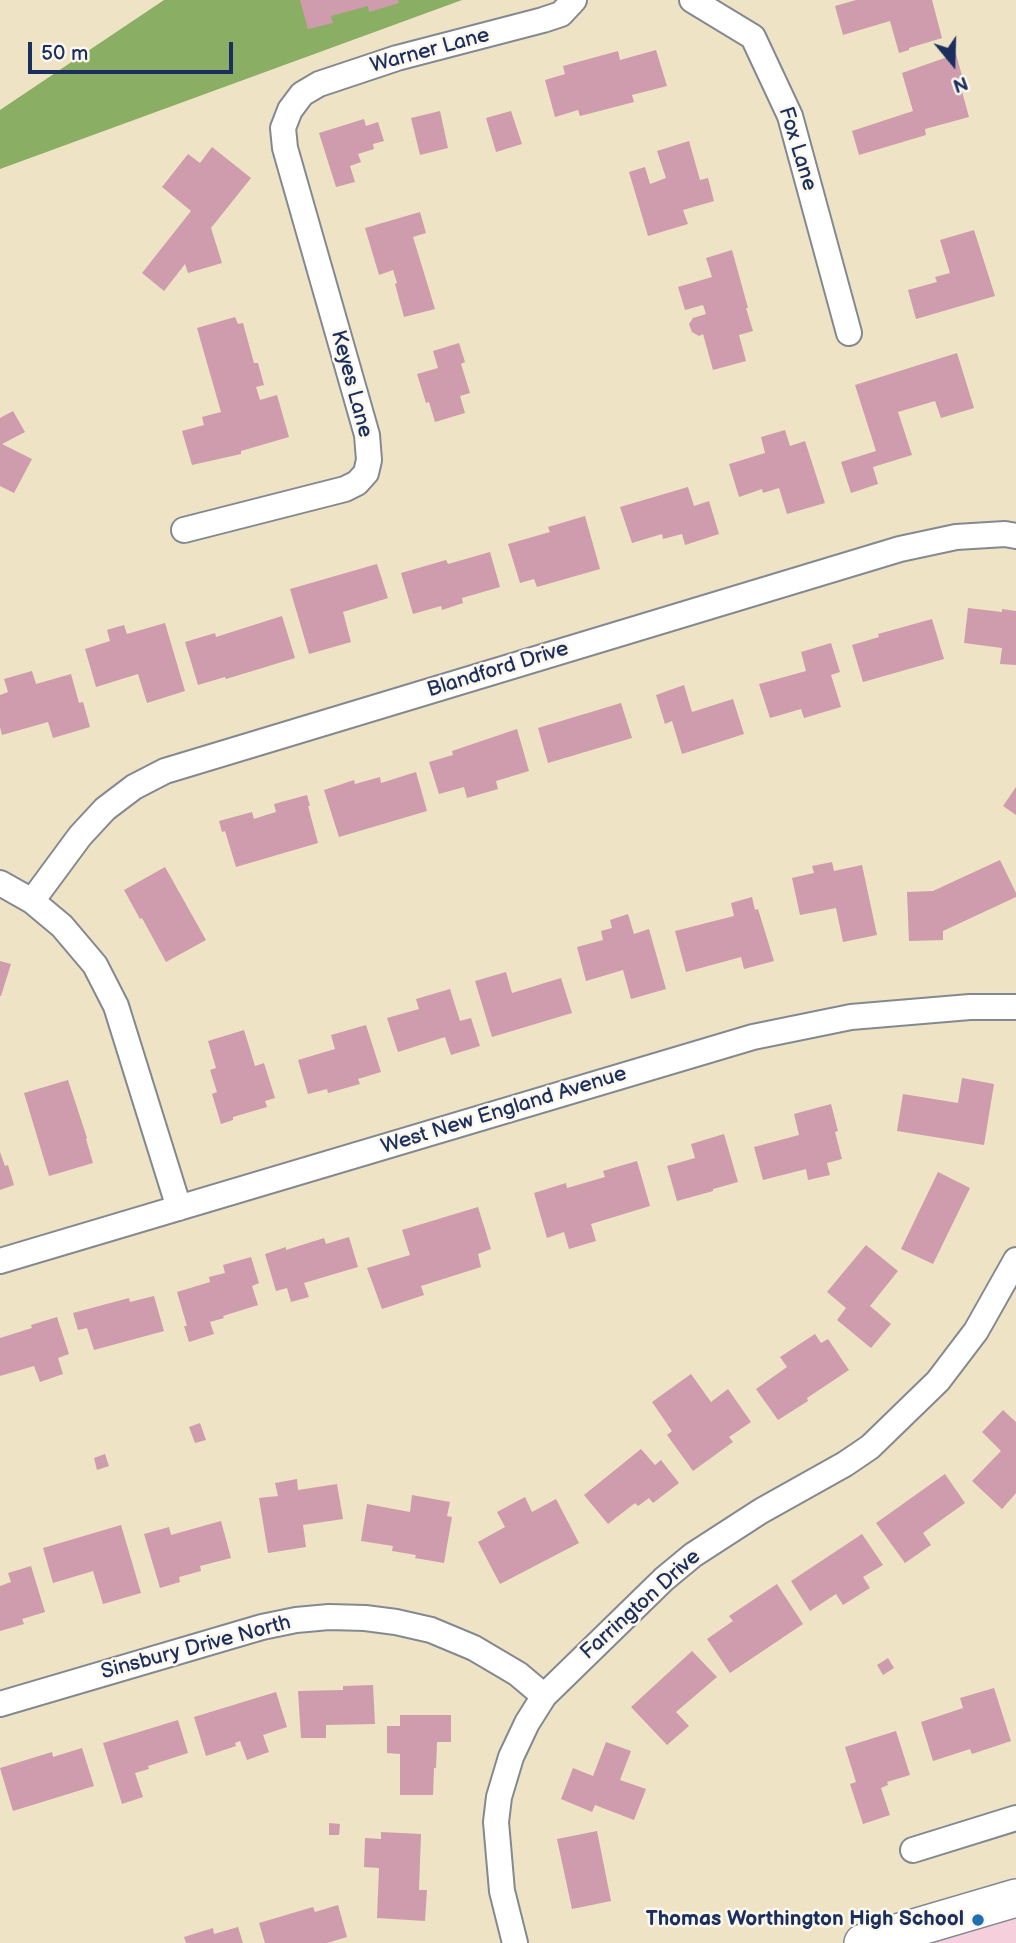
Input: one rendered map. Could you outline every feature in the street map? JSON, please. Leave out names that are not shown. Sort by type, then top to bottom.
[{"type":"main road","points":[[863,1943],[1016,1898]]},
{"type":"street","name":"Warner Lane","points":[[290,110],[302,94],[318,84],[397,58],[543,20],[561,14],[574,0]]},
{"type":"street","name":"Fox Lane","points":[[692,0],[753,37],[764,60],[790,116],[849,333]]},
{"type":"street","name":"Keyes Lane","points":[[184,530],[345,489],[357,483],[366,473],[369,460],[367,435],[285,148],[284,128],[290,110]]},
{"type":"street","name":"Blandford Drive","points":[[32,901],[79,836],[105,809],[134,787],[164,771],[900,549],[956,537],[1005,534],[1016,536]]},
{"type":"street","points":[[0,883],[32,901],[67,930],[95,965],[116,1006],[179,1208]]},
{"type":"street","name":"West New England Avenue","points":[[0,1261],[753,1037],[851,1017],[970,1007],[1016,1007]]},
{"type":"street","name":"Farrington Drive","points":[[515,1943],[502,1891],[496,1822],[499,1797],[510,1757],[524,1727],[544,1696],[664,1579],[693,1555],[761,1511],[870,1447],[938,1381],[976,1331],[1016,1260]]},
{"type":"street","name":"Sinsbury Drive North","points":[[0,1704],[262,1628],[296,1620],[329,1617],[365,1618],[431,1630],[474,1648],[517,1674],[544,1696]]},
{"type":"street","points":[[913,1850],[1016,1818]]},
{"type":"shaded area","name":"Thomas Worthington High School","points":[[1016,1897],[1016,1943],[864,1943]]},
{"type":"green space","points":[[164,0],[462,0],[0,169],[0,110]]},
{"type":"building","points":[[300,0],[398,0],[399,3],[369,12],[368,6],[331,16],[333,23],[308,29]]},
{"type":"building","points":[[856,0],[932,0],[942,38],[899,53],[890,21],[843,35],[835,6]]},
{"type":"building","points":[[656,50],[667,86],[632,95],[634,102],[580,116],[578,110],[555,117],[545,80],[565,74],[563,66],[618,51],[620,60]]},
{"type":"building","points":[[956,54],[964,83],[960,84],[969,117],[925,129],[926,135],[859,155],[852,131],[913,111],[902,73]]},
{"type":"building","points":[[440,111],[448,148],[420,155],[411,118]]},
{"type":"building","points":[[511,111],[522,144],[496,152],[486,118]]},
{"type":"building","points":[[364,119],[366,126],[378,122],[384,141],[373,144],[374,149],[358,154],[361,162],[350,166],[355,182],[336,187],[319,133]]},
{"type":"building","points":[[689,141],[700,180],[708,178],[714,201],[683,210],[688,224],[648,236],[629,172],[645,167],[650,184],[666,178],[657,151]]},
{"type":"building","points":[[212,147],[251,178],[211,228],[222,263],[188,273],[185,264],[164,291],[142,273],[191,211],[162,187],[188,154],[200,163]]},
{"type":"building","points":[[420,212],[426,233],[413,237],[435,309],[404,317],[393,270],[379,275],[365,228]]},
{"type":"building","points":[[974,230],[995,296],[916,319],[908,290],[937,282],[935,277],[950,273],[940,240]]},
{"type":"building","points":[[732,250],[753,331],[739,335],[746,361],[713,370],[703,334],[699,336],[692,332],[689,324],[693,318],[706,314],[703,305],[685,310],[678,287],[712,277],[706,258]]},
{"type":"building","points":[[235,317],[238,324],[243,323],[254,363],[258,363],[264,385],[256,387],[260,400],[277,395],[289,437],[241,451],[241,454],[192,465],[182,431],[204,425],[202,417],[221,412],[197,328]]},
{"type":"building","points":[[459,343],[465,362],[461,364],[470,393],[460,396],[465,413],[435,422],[417,374],[438,368],[433,351]]},
{"type":"building","points":[[957,353],[974,408],[941,418],[935,401],[898,412],[912,455],[873,467],[878,484],[851,493],[841,462],[876,451],[855,385]]},
{"type":"building","points":[[13,411],[25,432],[2,444],[32,459],[14,493],[0,486],[0,418]]},
{"type":"building","points":[[785,430],[790,446],[805,441],[825,503],[787,514],[779,488],[763,493],[762,489],[739,497],[729,464],[765,453],[761,437]]},
{"type":"building","points":[[688,487],[694,506],[709,501],[719,534],[685,545],[682,534],[663,539],[662,534],[632,543],[620,507]]},
{"type":"building","points":[[585,516],[600,569],[537,587],[534,579],[520,583],[508,544],[550,532],[548,527]]},
{"type":"building","points":[[490,552],[500,587],[462,598],[463,603],[442,610],[441,606],[413,614],[401,573],[446,560],[448,564]]},
{"type":"building","points":[[377,564],[388,598],[343,612],[351,642],[309,654],[290,589]]},
{"type":"building","points":[[968,608],[1016,611],[1016,665],[1000,664],[1002,648],[964,643]]},
{"type":"building","points":[[282,616],[295,658],[198,685],[185,642],[215,633],[216,637]]},
{"type":"building","points":[[932,619],[944,659],[863,682],[852,645],[879,637],[878,634]]},
{"type":"building","points":[[165,623],[185,691],[147,703],[138,674],[96,687],[85,649],[110,641],[107,630],[124,625],[127,634]]},
{"type":"building","points":[[831,643],[840,672],[831,675],[841,707],[804,718],[801,709],[770,718],[759,684],[806,671],[801,652]]},
{"type":"building","points":[[32,671],[36,684],[71,674],[79,703],[83,702],[90,727],[53,738],[48,722],[2,735],[0,695],[8,692],[4,679]]},
{"type":"building","points":[[684,685],[692,712],[733,699],[744,734],[682,754],[672,721],[665,724],[656,695]]},
{"type":"building","points":[[621,703],[632,738],[548,763],[538,728]]},
{"type":"building","points":[[517,729],[529,771],[496,781],[498,789],[467,798],[464,787],[439,794],[429,762],[453,755],[452,751]]},
{"type":"building","points":[[416,772],[427,811],[339,837],[324,790],[354,780],[355,784],[380,777],[381,783]]},
{"type":"building","points":[[1016,787],[1016,815],[1003,806]]},
{"type":"building","points":[[307,795],[318,843],[236,867],[225,831],[222,832],[219,821],[252,812],[254,819],[276,812],[274,804]]},
{"type":"building","points":[[1000,860],[1016,897],[943,931],[943,940],[909,941],[907,892],[933,891]]},
{"type":"building","points":[[832,862],[834,871],[862,865],[877,935],[843,942],[836,908],[800,915],[792,878],[814,873],[812,866]]},
{"type":"building","points":[[165,867],[206,940],[166,962],[124,890]]},
{"type":"building","points":[[752,897],[774,961],[744,969],[741,957],[686,972],[675,931],[734,916],[731,903]]},
{"type":"building","points":[[628,914],[634,934],[649,929],[666,989],[631,999],[623,970],[586,981],[577,947],[603,940],[601,931],[612,928],[610,920]]},
{"type":"building","points":[[0,961],[11,964],[1,996],[0,996]]},
{"type":"building","points":[[506,972],[512,993],[561,978],[572,1013],[492,1037],[475,981]]},
{"type":"building","points":[[450,989],[460,1021],[471,1018],[480,1046],[451,1055],[445,1037],[398,1052],[387,1018],[419,1009],[416,999]]},
{"type":"building","points":[[366,1025],[381,1072],[358,1079],[360,1084],[328,1093],[327,1089],[308,1094],[298,1060],[335,1049],[331,1035]]},
{"type":"building","points":[[244,1030],[255,1066],[264,1063],[275,1098],[265,1101],[267,1107],[233,1117],[233,1120],[221,1124],[212,1094],[217,1092],[210,1070],[216,1068],[208,1041]]},
{"type":"building","points":[[962,1078],[994,1084],[984,1145],[897,1131],[903,1094],[958,1103]]},
{"type":"building","points":[[68,1080],[93,1163],[49,1176],[24,1093]]},
{"type":"building","points":[[831,1104],[842,1159],[827,1163],[830,1175],[808,1180],[806,1169],[763,1180],[754,1147],[799,1135],[794,1114]]},
{"type":"building","points":[[724,1134],[738,1182],[677,1201],[667,1166],[695,1158],[691,1144]]},
{"type":"building","points":[[0,1152],[5,1166],[8,1165],[14,1185],[0,1190]]},
{"type":"building","points":[[637,1161],[650,1206],[591,1224],[596,1241],[569,1249],[564,1232],[547,1238],[534,1193],[566,1183],[567,1188],[605,1177],[603,1171]]},
{"type":"building","points":[[938,1172],[970,1188],[933,1264],[901,1249]]},
{"type":"building","points":[[478,1207],[491,1249],[478,1254],[481,1267],[421,1286],[424,1295],[382,1309],[367,1268],[410,1255],[402,1230]]},
{"type":"building","points":[[349,1237],[358,1267],[304,1283],[309,1297],[291,1302],[287,1288],[276,1291],[265,1254],[324,1238],[326,1244]]},
{"type":"building","points":[[866,1245],[898,1271],[870,1306],[891,1324],[871,1348],[837,1320],[846,1308],[827,1292]]},
{"type":"building","points":[[251,1257],[259,1283],[252,1286],[258,1305],[210,1322],[214,1334],[189,1342],[177,1292],[210,1282],[209,1277],[225,1273],[223,1265]]},
{"type":"building","points":[[154,1296],[164,1331],[94,1350],[87,1328],[78,1330],[73,1313],[129,1298],[130,1302]]},
{"type":"building","points":[[57,1317],[69,1354],[58,1358],[63,1374],[40,1382],[34,1366],[0,1376],[0,1338]]},
{"type":"building","points":[[815,1334],[821,1343],[828,1339],[849,1370],[778,1420],[756,1389],[787,1367],[780,1357]]},
{"type":"building","points":[[691,1374],[711,1402],[728,1389],[751,1422],[729,1437],[733,1442],[693,1471],[667,1435],[672,1431],[652,1402]]},
{"type":"building","points":[[1003,1410],[1016,1422],[1016,1493],[1002,1509],[972,1481],[1001,1451],[982,1432]]},
{"type":"building","points":[[200,1423],[206,1440],[195,1443],[189,1427]]},
{"type":"building","points":[[641,1449],[655,1465],[661,1460],[679,1483],[653,1503],[649,1498],[638,1506],[635,1503],[608,1524],[584,1495]]},
{"type":"building","points":[[105,1454],[109,1466],[97,1470],[94,1458]]},
{"type":"building","points":[[945,1474],[965,1503],[923,1533],[931,1545],[905,1563],[876,1523]]},
{"type":"building","points":[[297,1479],[298,1490],[337,1484],[343,1519],[303,1525],[306,1547],[268,1553],[259,1498],[278,1496],[275,1483]]},
{"type":"building","points":[[412,1495],[450,1502],[447,1516],[452,1517],[444,1563],[392,1551],[393,1546],[361,1541],[367,1504],[410,1512]]},
{"type":"building","points":[[525,1497],[532,1512],[556,1499],[579,1543],[500,1584],[478,1542],[505,1527],[497,1512]]},
{"type":"building","points":[[221,1521],[231,1558],[200,1566],[201,1571],[179,1577],[180,1582],[160,1588],[144,1534],[169,1527],[171,1535]]},
{"type":"building","points":[[121,1525],[141,1593],[103,1604],[93,1571],[53,1583],[43,1548]]},
{"type":"building","points":[[862,1534],[883,1565],[863,1577],[870,1588],[843,1605],[836,1594],[810,1611],[791,1581]]},
{"type":"building","points":[[31,1566],[45,1612],[22,1619],[24,1624],[0,1631],[0,1586],[11,1582],[8,1573]]},
{"type":"building","points":[[777,1584],[803,1624],[730,1673],[707,1639],[733,1621],[729,1616]]},
{"type":"building","points":[[692,1651],[717,1677],[676,1712],[689,1726],[667,1745],[631,1707]]},
{"type":"building","points":[[888,1658],[894,1668],[883,1675],[877,1665]]},
{"type":"building","points":[[373,1685],[375,1724],[326,1725],[326,1738],[301,1738],[298,1691],[343,1690],[343,1686]]},
{"type":"building","points":[[994,1688],[1011,1741],[972,1754],[970,1749],[933,1761],[921,1722],[963,1708],[960,1698]]},
{"type":"building","points":[[276,1692],[287,1727],[263,1735],[269,1752],[247,1760],[240,1741],[235,1743],[236,1746],[206,1756],[194,1717]]},
{"type":"building","points":[[400,1715],[451,1715],[451,1742],[437,1742],[433,1795],[400,1795],[400,1754],[387,1753],[387,1726],[400,1726]]},
{"type":"building","points":[[178,1720],[188,1753],[135,1773],[143,1797],[122,1804],[103,1743]]},
{"type":"building","points":[[896,1731],[910,1775],[887,1782],[888,1785],[881,1788],[890,1815],[863,1824],[850,1784],[856,1782],[845,1747]]},
{"type":"building","points":[[606,1742],[631,1751],[620,1780],[646,1789],[634,1820],[595,1805],[592,1812],[561,1799],[573,1768],[593,1776]]},
{"type":"building","points":[[82,1748],[94,1786],[13,1811],[0,1768],[52,1752],[53,1757]]},
{"type":"building","points":[[329,1823],[340,1824],[339,1835],[329,1835]]},
{"type":"building","points":[[597,1831],[611,1901],[572,1909],[557,1839]]},
{"type":"building","points":[[381,1832],[421,1834],[419,1890],[427,1890],[425,1921],[377,1918],[379,1868],[364,1867],[365,1838],[381,1839]]},
{"type":"building","points":[[338,1905],[347,1937],[327,1943],[265,1943],[259,1923],[313,1907],[315,1912]]},
{"type":"building","points":[[238,1927],[243,1943],[186,1943],[184,1937],[213,1928],[214,1934]]},
{"type":"place","name":"Thomas Worthington High School","points":[[978,1920]]}]
